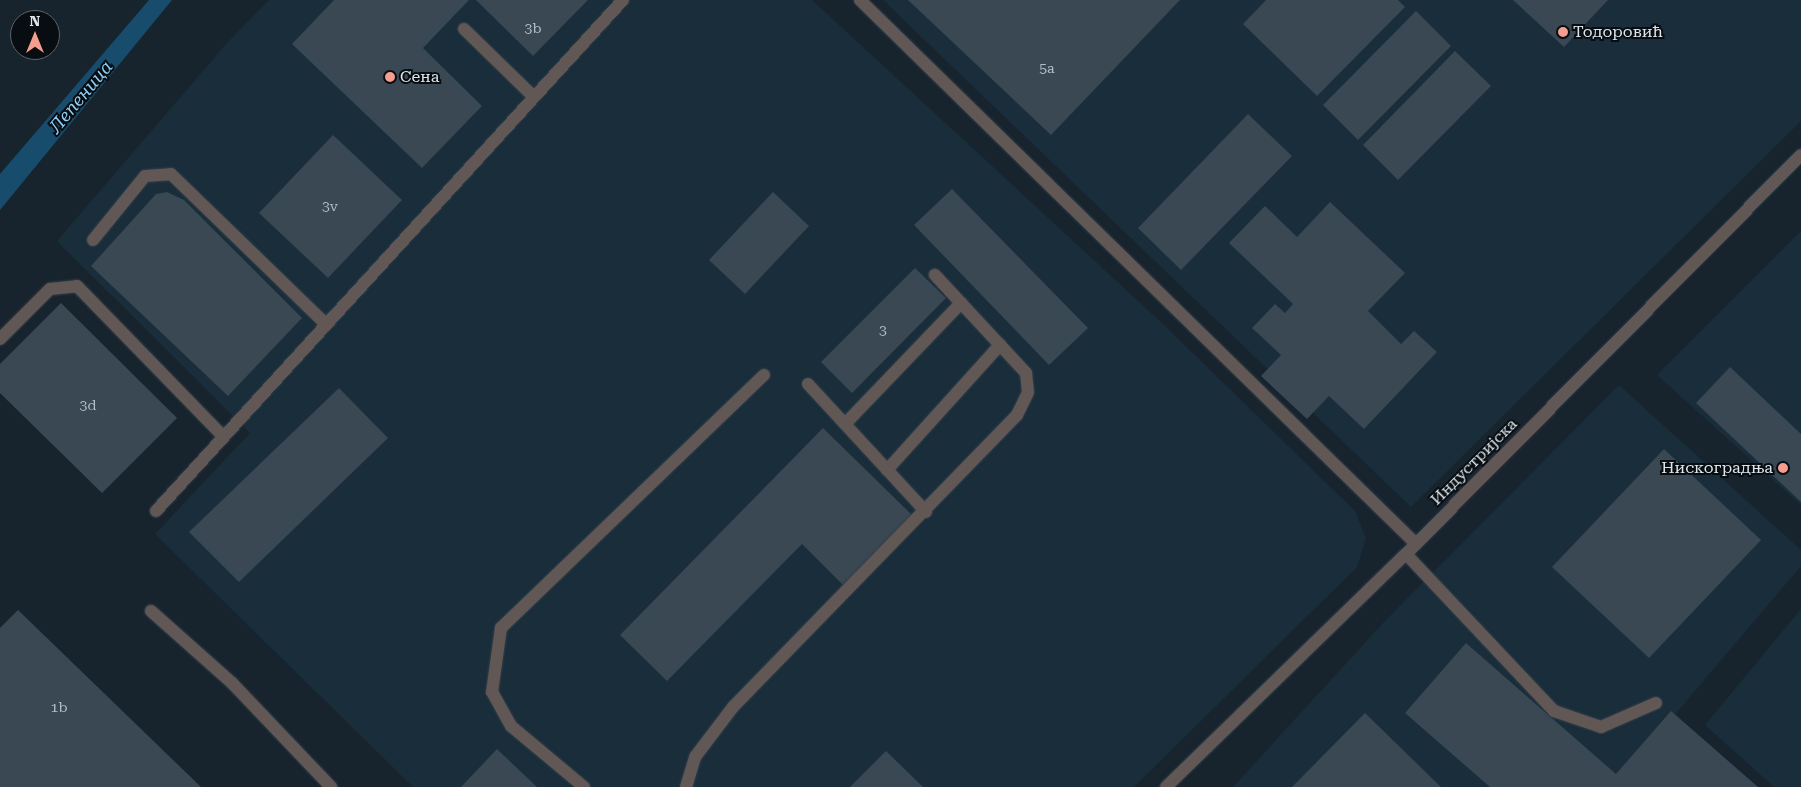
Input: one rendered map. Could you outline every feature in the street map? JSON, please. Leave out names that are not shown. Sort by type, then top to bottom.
[{"type":"street","points":[[156,511],[533,96],[624,0]]},
{"type":"street","points":[[860,0],[1416,544]]},
{"type":"street","points":[[464,29],[533,96]]},
{"type":"street","name":"Индустријска","points":[[1166,787],[1406,554],[1801,155]]},
{"type":"street","points":[[93,240],[145,176],[171,174],[326,324]]},
{"type":"street","points":[[686,787],[695,757],[733,707],[926,512],[1018,415],[1028,392],[1026,373],[935,275]]},
{"type":"street","points":[[0,339],[50,289],[77,286],[224,436]]},
{"type":"street","points":[[845,424],[962,303]]},
{"type":"street","points":[[887,470],[1000,345]]},
{"type":"street","points":[[584,787],[511,726],[492,692],[501,628],[764,375]]},
{"type":"street","points":[[808,384],[926,512]]},
{"type":"street","points":[[1406,554],[1554,711],[1601,727],[1656,703]]},
{"type":"street","points":[[151,611],[232,683],[331,787]]},
{"type":"shaded area","points":[[269,0],[812,0],[1162,323],[1355,511],[1366,538],[1357,567],[1134,787],[413,787],[155,534],[250,433],[57,241],[227,43]]},
{"type":"shaded area","points":[[883,0],[1801,0],[1801,121],[1411,507]]},
{"type":"shaded area","points":[[1801,231],[1801,505],[1657,375]]},
{"type":"shaded area","points":[[1619,385],[1801,550],[1801,566],[1660,732],[1720,787],[1233,787],[1384,622]]},
{"type":"shaded area","points":[[1801,609],[1801,787],[1774,787],[1705,725]]},
{"type":"water","name":"Лепеница","points":[[149,0],[172,0],[0,210],[0,174]]},
{"type":"building","name":"Сена","points":[[334,0],[469,0],[423,48],[482,106],[422,168],[292,44]]},
{"type":"building","points":[[476,0],[588,0],[533,56]]},
{"type":"building","points":[[908,0],[1180,0],[1051,135]]},
{"type":"building","points":[[1266,0],[1398,0],[1405,7],[1317,96],[1243,24]]},
{"type":"building","name":"Тодоровић","points":[[1513,0],[1608,0],[1564,47]]},
{"type":"building","points":[[1416,11],[1451,46],[1358,140],[1323,105]]},
{"type":"building","points":[[1455,51],[1491,86],[1398,180],[1363,145]]},
{"type":"building","points":[[1248,114],[1292,156],[1181,270],[1138,228]]},
{"type":"building","points":[[333,135],[402,200],[328,278],[259,213]]},
{"type":"building","points":[[952,189],[1088,328],[1049,365],[914,225]]},
{"type":"building","points":[[167,192],[184,200],[302,318],[228,396],[91,266],[156,194]]},
{"type":"building","points":[[773,192],[809,226],[745,294],[709,260]]},
{"type":"building","points":[[1330,202],[1405,273],[1368,311],[1401,344],[1414,331],[1437,352],[1364,429],[1329,396],[1307,419],[1261,376],[1281,355],[1252,328],[1275,304],[1285,313],[1293,304],[1229,243],[1265,206],[1297,237]]},
{"type":"building","points":[[915,268],[946,298],[852,393],[821,362]]},
{"type":"building","points":[[61,303],[177,418],[102,493],[0,393],[0,364]]},
{"type":"building","name":"Нискоградња","points":[[1730,367],[1801,434],[1801,502],[1696,403]]},
{"type":"building","points":[[339,388],[388,438],[239,582],[189,532]]},
{"type":"building","points":[[823,428],[912,515],[843,585],[802,544],[667,681],[620,635]]},
{"type":"building","points":[[1664,449],[1761,540],[1649,658],[1552,567]]},
{"type":"building","points":[[18,610],[201,787],[0,787],[0,628]]},
{"type":"building","points":[[1466,643],[1616,774],[1671,711],[1758,787],[1490,787],[1405,713]]},
{"type":"building","points":[[1365,713],[1441,787],[1292,787]]},
{"type":"building","points":[[497,749],[537,787],[461,787]]},
{"type":"building","points":[[886,751],[923,787],[850,787]]},
{"type":"place","name":"Тодоровић","points":[[1563,32]]},
{"type":"place","name":"Сена","points":[[390,77]]},
{"type":"place","name":"Нискоградња","points":[[1783,468]]}]
